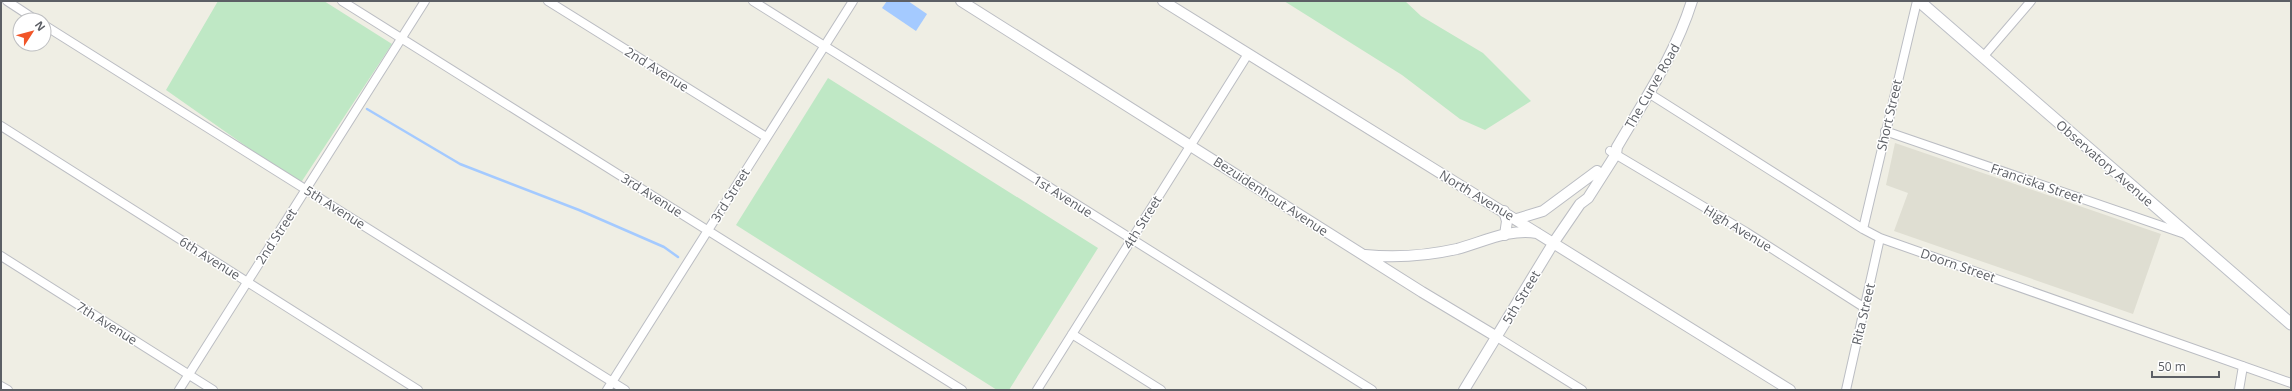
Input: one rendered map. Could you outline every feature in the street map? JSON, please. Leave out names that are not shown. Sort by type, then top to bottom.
[{"type":"main road","name":"Observatory Avenue","points":[[1918,1],[2291,324]]},
{"type":"street","points":[[7,1],[24,12]]},
{"type":"street","name":"3rd Avenue","points":[[342,1],[962,390]]},
{"type":"street","name":"2nd Street","points":[[179,390],[425,1]]},
{"type":"street","name":"2nd Avenue","points":[[548,1],[766,137]]},
{"type":"street","name":"1st Avenue","points":[[753,1],[1372,390]]},
{"type":"street","name":"3rd Street","points":[[607,390],[853,1]]},
{"type":"street","name":"Bezuidenhout Avenue","points":[[961,1],[1362,254],[1582,390]]},
{"type":"street","name":"North Avenue","points":[[1163,1],[1517,219],[1790,390]]},
{"type":"street","name":"The Curve Road","points":[[1614,151],[1650,94],[1680,37],[1692,1]]},
{"type":"street","name":"Short Street","points":[[1863,229],[1885,131],[1918,1]]},
{"type":"street","points":[[1983,57],[2031,1]]},
{"type":"street","name":"5th Avenue","points":[[52,30],[625,390]]},
{"type":"street","name":"4th Street","points":[[1037,390],[1248,54]]},
{"type":"street","name":"Doorn Street","points":[[1650,94],[1863,229],[1880,238],[2291,383]]},
{"type":"street","name":"6th Avenue","points":[[1,126],[418,390]]},
{"type":"street","name":"Franciska Street","points":[[1885,131],[2189,236]]},
{"type":"street","name":"5th Street","points":[[1580,204],[1582,195],[1597,171],[1614,151]]},
{"type":"street","name":"5th Street","points":[[1464,390],[1554,242],[1580,204],[1588,198],[1614,151]]},
{"type":"street","name":"High Avenue","points":[[1614,151],[1746,232],[1865,308]]},
{"type":"street","points":[[1517,219],[1542,210],[1597,171]]},
{"type":"street","points":[[1504,211],[1507,221],[1505,235]]},
{"type":"street","points":[[1362,254],[1387,257],[1412,256],[1457,249],[1520,231],[1541,234]]},
{"type":"street","name":"Rita Street","points":[[1846,390],[1880,238]]},
{"type":"street","name":"7th Avenue","points":[[1,256],[213,390]]},
{"type":"street","points":[[1072,334],[1161,390]]},
{"type":"street","points":[[2239,390],[2243,366]]},
{"type":"street","points":[[1,386],[8,390]]},
{"type":"shaded area","points":[[1895,143],[2161,234],[2133,314],[1894,231],[1908,193],[1886,185]]},
{"type":"green space","points":[[218,1],[324,1],[392,44],[300,184],[166,90]]},
{"type":"green space","points":[[1284,1],[1405,1],[1421,16],[1483,53],[1531,101],[1485,130],[1460,119],[1402,75]]},
{"type":"green space","points":[[828,78],[1098,248],[1009,390],[997,390],[736,225]]},
{"type":"water","points":[[887,1],[908,1],[927,14],[916,31],[882,8]]},
{"type":"waterway","points":[[367,109],[460,164],[579,210],[664,247],[678,257]]}]
